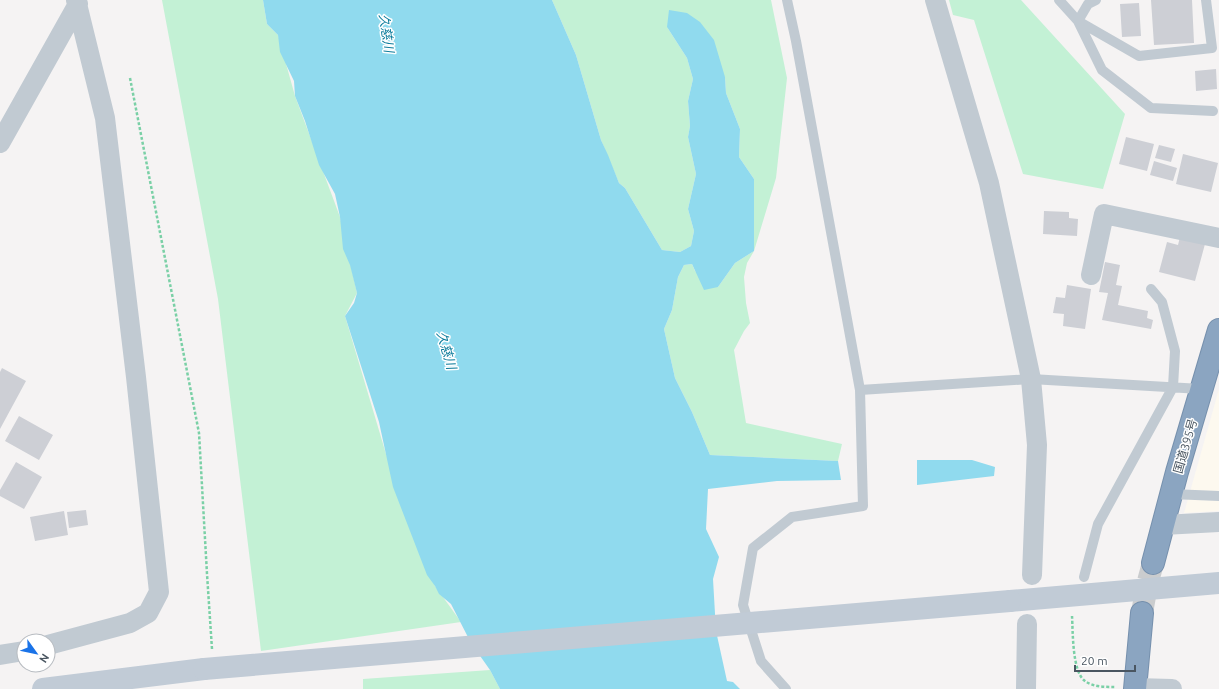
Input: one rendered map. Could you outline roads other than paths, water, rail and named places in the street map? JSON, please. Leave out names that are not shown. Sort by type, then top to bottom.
[{"type":"highway","name":"国道395号","points":[[1153,563],[1171,494],[1219,330]]},
{"type":"highway","points":[[1135,688],[1142,613]]},
{"type":"street","points":[[935,0],[990,183],[1031,379],[1036,445],[1032,575]]},
{"type":"street","points":[[0,143],[77,2]]},
{"type":"street","points":[[56,643],[130,623],[148,613],[159,592],[136,377],[105,118],[77,2]]},
{"type":"street","points":[[1091,275],[1104,214],[1219,238]]},
{"type":"street","points":[[1163,524],[1219,522]]},
{"type":"street","points":[[43,689],[208,660],[1071,596],[1219,583]]},
{"type":"street","points":[[1026,689],[1027,624]]},
{"type":"street","points":[[0,655],[16,652]]},
{"type":"street","points":[[1135,688],[1172,689]]},
{"type":"lane","points":[[786,0],[796,41],[860,390],[863,506],[792,517],[752,548],[743,605],[761,661],[786,689]]},
{"type":"lane","points":[[1059,0],[1078,21],[1102,70],[1150,108],[1213,111]]},
{"type":"lane","points":[[1078,21],[1088,4],[1096,0]]},
{"type":"lane","points":[[1078,21],[1139,56],[1212,48],[1206,0]]},
{"type":"lane","points":[[1084,577],[1098,524],[1173,388],[1175,351],[1162,302],[1151,289]]},
{"type":"lane","points":[[860,390],[1031,379],[1202,389]]},
{"type":"lane","points":[[1171,494],[1219,496]]},
{"type":"water","name":"久慈川","points":[[263,0],[552,0],[576,55],[601,140],[619,183],[625,188],[662,250],[680,252],[691,246],[694,231],[688,209],[696,174],[688,137],[690,126],[688,101],[693,79],[687,58],[667,27],[669,10],[687,13],[700,22],[714,40],[725,77],[726,93],[740,129],[739,157],[754,179],[754,251],[735,263],[718,287],[704,290],[692,264],[684,265],[678,277],[672,310],[664,329],[675,378],[692,412],[710,455],[838,461],[841,480],[777,481],[708,489],[706,529],[719,557],[713,579],[716,631],[727,681],[733,682],[740,689],[500,689],[490,670],[471,643],[451,604],[439,594],[427,575],[393,487],[379,422],[345,316],[354,303],[357,293],[350,265],[343,249],[340,217],[335,194],[319,165],[305,121],[295,96],[294,81],[280,52],[278,35],[267,24]]},
{"type":"water","points":[[917,460],[972,460],[995,467],[994,476],[917,485]]},
{"type":"tunnel","points":[[1142,613],[1153,563]]}]
